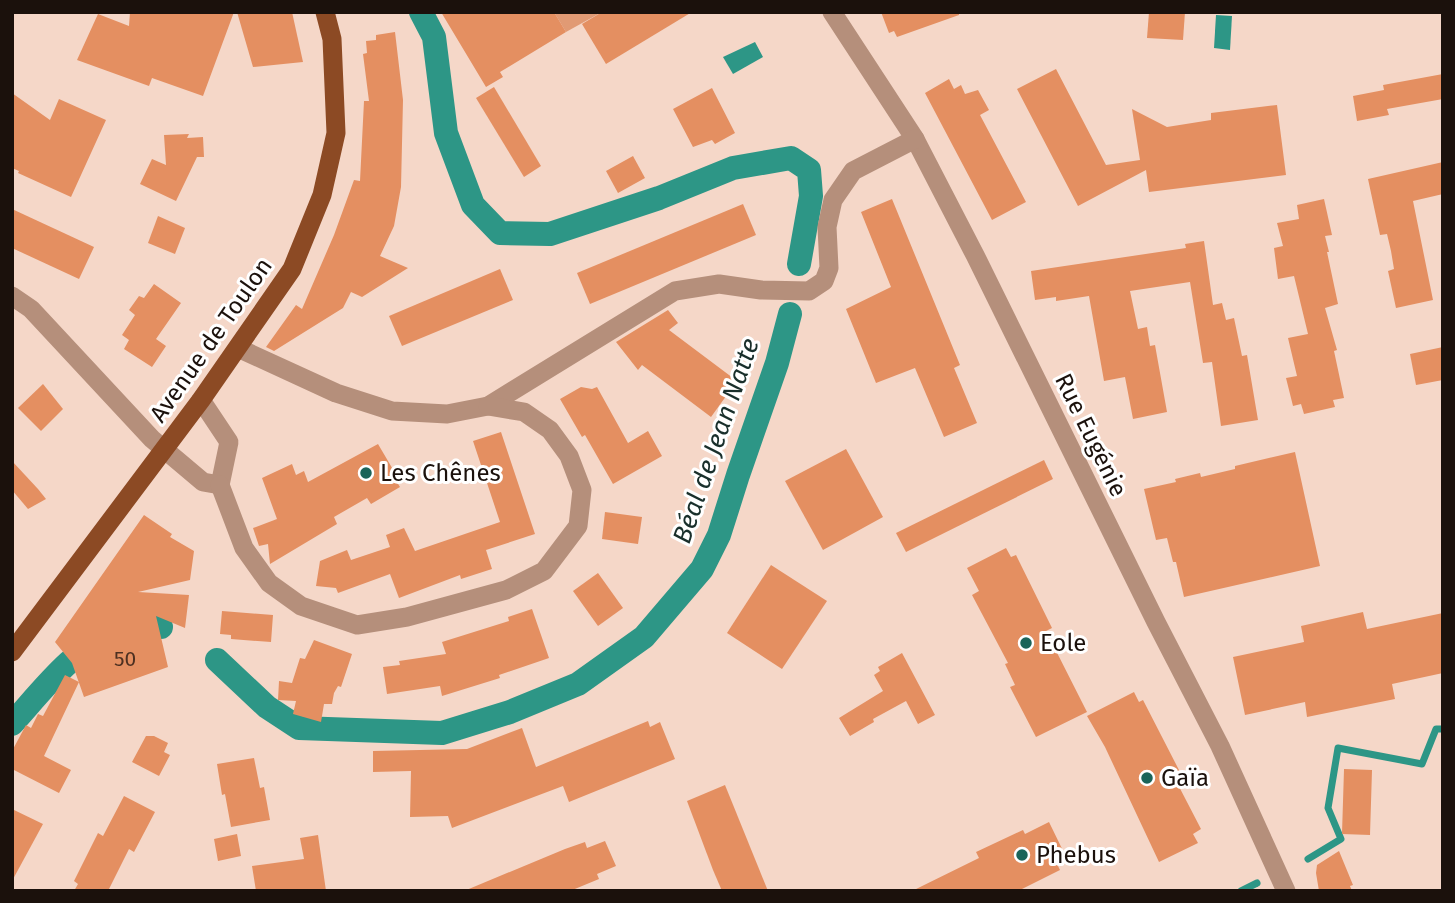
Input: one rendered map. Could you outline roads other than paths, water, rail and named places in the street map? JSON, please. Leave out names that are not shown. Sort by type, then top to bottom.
[{"type":"main road","name":"Avenue de Toulon","points":[[12,652],[201,400],[292,269],[322,195],[336,133],[332,39],[325,12]]},
{"type":"street","name":"Rue Eugénie","points":[[832,12],[915,139],[975,255],[1220,746],[1286,891]]},
{"type":"street","points":[[238,348],[336,393],[392,411],[447,414],[488,405],[675,291],[719,284],[802,291],[824,281],[829,268],[827,228],[833,200],[853,171],[915,139]]},
{"type":"street","points":[[12,296],[30,309],[163,449],[203,482],[220,485]]},
{"type":"street","points":[[201,400],[229,442],[220,485],[244,548],[269,583],[301,606],[356,625],[407,617],[506,590],[544,571],[578,526],[582,490],[569,456],[550,430],[524,412],[488,405]]},
{"type":"water","points":[[1216,15],[1232,16],[1230,50],[1214,48]]},
{"type":"water","points":[[755,42],[763,57],[733,74],[723,57]]},
{"type":"waterway","name":"Béal de Jean Natte","points":[[421,12],[434,37],[446,133],[473,205],[500,233],[550,234],[659,198],[733,168],[791,158],[809,170],[811,196],[799,264]]},
{"type":"waterway","name":"Béal de Jean Natte","points":[[217,660],[267,707],[299,728],[442,733],[510,712],[578,684],[644,637],[702,569],[719,535],[777,363],[790,314]]},
{"type":"waterway","name":"Béal de Jean Natte","points":[[12,724],[60,671],[102,638],[123,629],[161,627]]},
{"type":"waterway","points":[[1308,859],[1341,839],[1328,808],[1338,748],[1422,764],[1436,729],[1443,729]]},
{"type":"waterway","points":[[1241,891],[1257,883]]},
{"type":"place","name":"Les Chênes","points":[[366,473]]},
{"type":"place","name":"Eole","points":[[1026,643]]},
{"type":"place","name":"Gaïa","points":[[1147,778]]},
{"type":"place","name":"Phebus","points":[[1022,855]]}]
